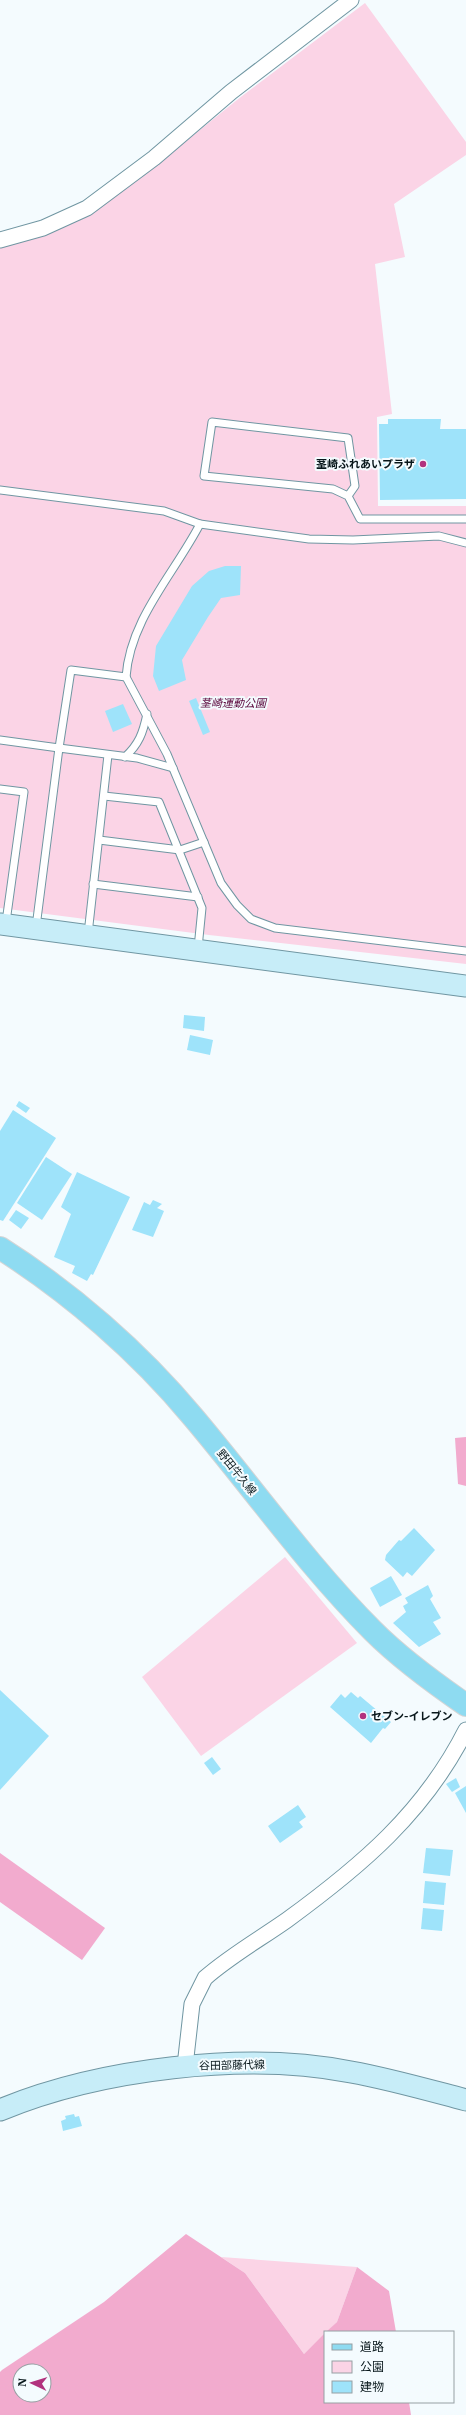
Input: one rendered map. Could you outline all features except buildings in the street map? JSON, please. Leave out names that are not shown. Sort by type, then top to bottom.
[{"type":"main road","points":[[3,925],[466,986]]},
{"type":"main road","name":"野田牛久線","points":[[0,1248],[75,1303],[139,1358],[192,1415],[339,1596],[374,1633],[446,1691],[466,1705]]},
{"type":"main road","name":"谷田部藤代線","points":[[0,2110],[72,2087],[128,2074],[185,2066],[247,2063],[350,2071],[466,2100]]},
{"type":"street","points":[[0,240],[43,228],[87,208],[154,158],[231,92],[351,0]]},
{"type":"street","points":[[185,2066],[192,2004],[205,1978],[357,1866],[402,1824],[436,1783],[465,1737]]},
{"type":"lane","points":[[348,496],[355,486],[348,438],[212,422],[204,476],[333,489],[348,496],[360,520],[466,519]]},
{"type":"lane","points":[[0,490],[164,511],[200,524],[309,538],[353,540],[439,536],[466,543]]},
{"type":"lane","points":[[200,524],[188,547],[160,586],[128,657],[126,677],[173,768],[221,883],[237,905],[251,919],[275,928],[466,951]]},
{"type":"lane","points":[[36,929],[59,748],[71,670],[126,677]]},
{"type":"lane","points":[[125,757],[135,748],[142,735],[146,714]]},
{"type":"lane","points":[[0,740],[137,758],[173,768]]},
{"type":"lane","points":[[88,936],[108,755]]},
{"type":"lane","points":[[0,789],[24,792],[3,925]]},
{"type":"lane","points":[[104,796],[159,802],[180,850],[202,908],[197,950]]},
{"type":"lane","points":[[99,840],[180,850],[204,842]]},
{"type":"lane","points":[[93,884],[198,897]]},
{"type":"green space","name":"茎崎運動公園","points":[[365,3],[466,142],[466,155],[394,204],[405,257],[375,264],[392,414],[377,417],[378,506],[466,506],[466,964],[209,935],[0,908],[0,245],[139,179],[242,96]]},
{"type":"green space","points":[[285,1557],[357,1643],[201,1756],[142,1677]]},
{"type":"green space","points":[[221,2257],[357,2267],[337,2322],[328,2331],[324,2331],[324,2335],[304,2354],[245,2273]]},
{"type":"shaded area","points":[[466,1437],[466,1486],[458,1484],[455,1438]]},
{"type":"shaded area","points":[[0,1853],[105,1928],[82,1960],[0,1902]]},
{"type":"shaded area","points":[[186,2234],[245,2273],[304,2354],[324,2334],[324,2403],[409,2403],[411,2415],[0,2415],[0,2372],[12,2363],[12,2403],[52,2403],[52,2363],[12,2363],[104,2302]]},
{"type":"shaded area","points":[[357,2267],[389,2291],[396,2331],[327,2331],[337,2322]]},
{"type":"place","name":"茎崎ふれあいプラザ","points":[[423,464]]},
{"type":"place","name":"セブン-イレブン","points":[[363,1716]]}]
